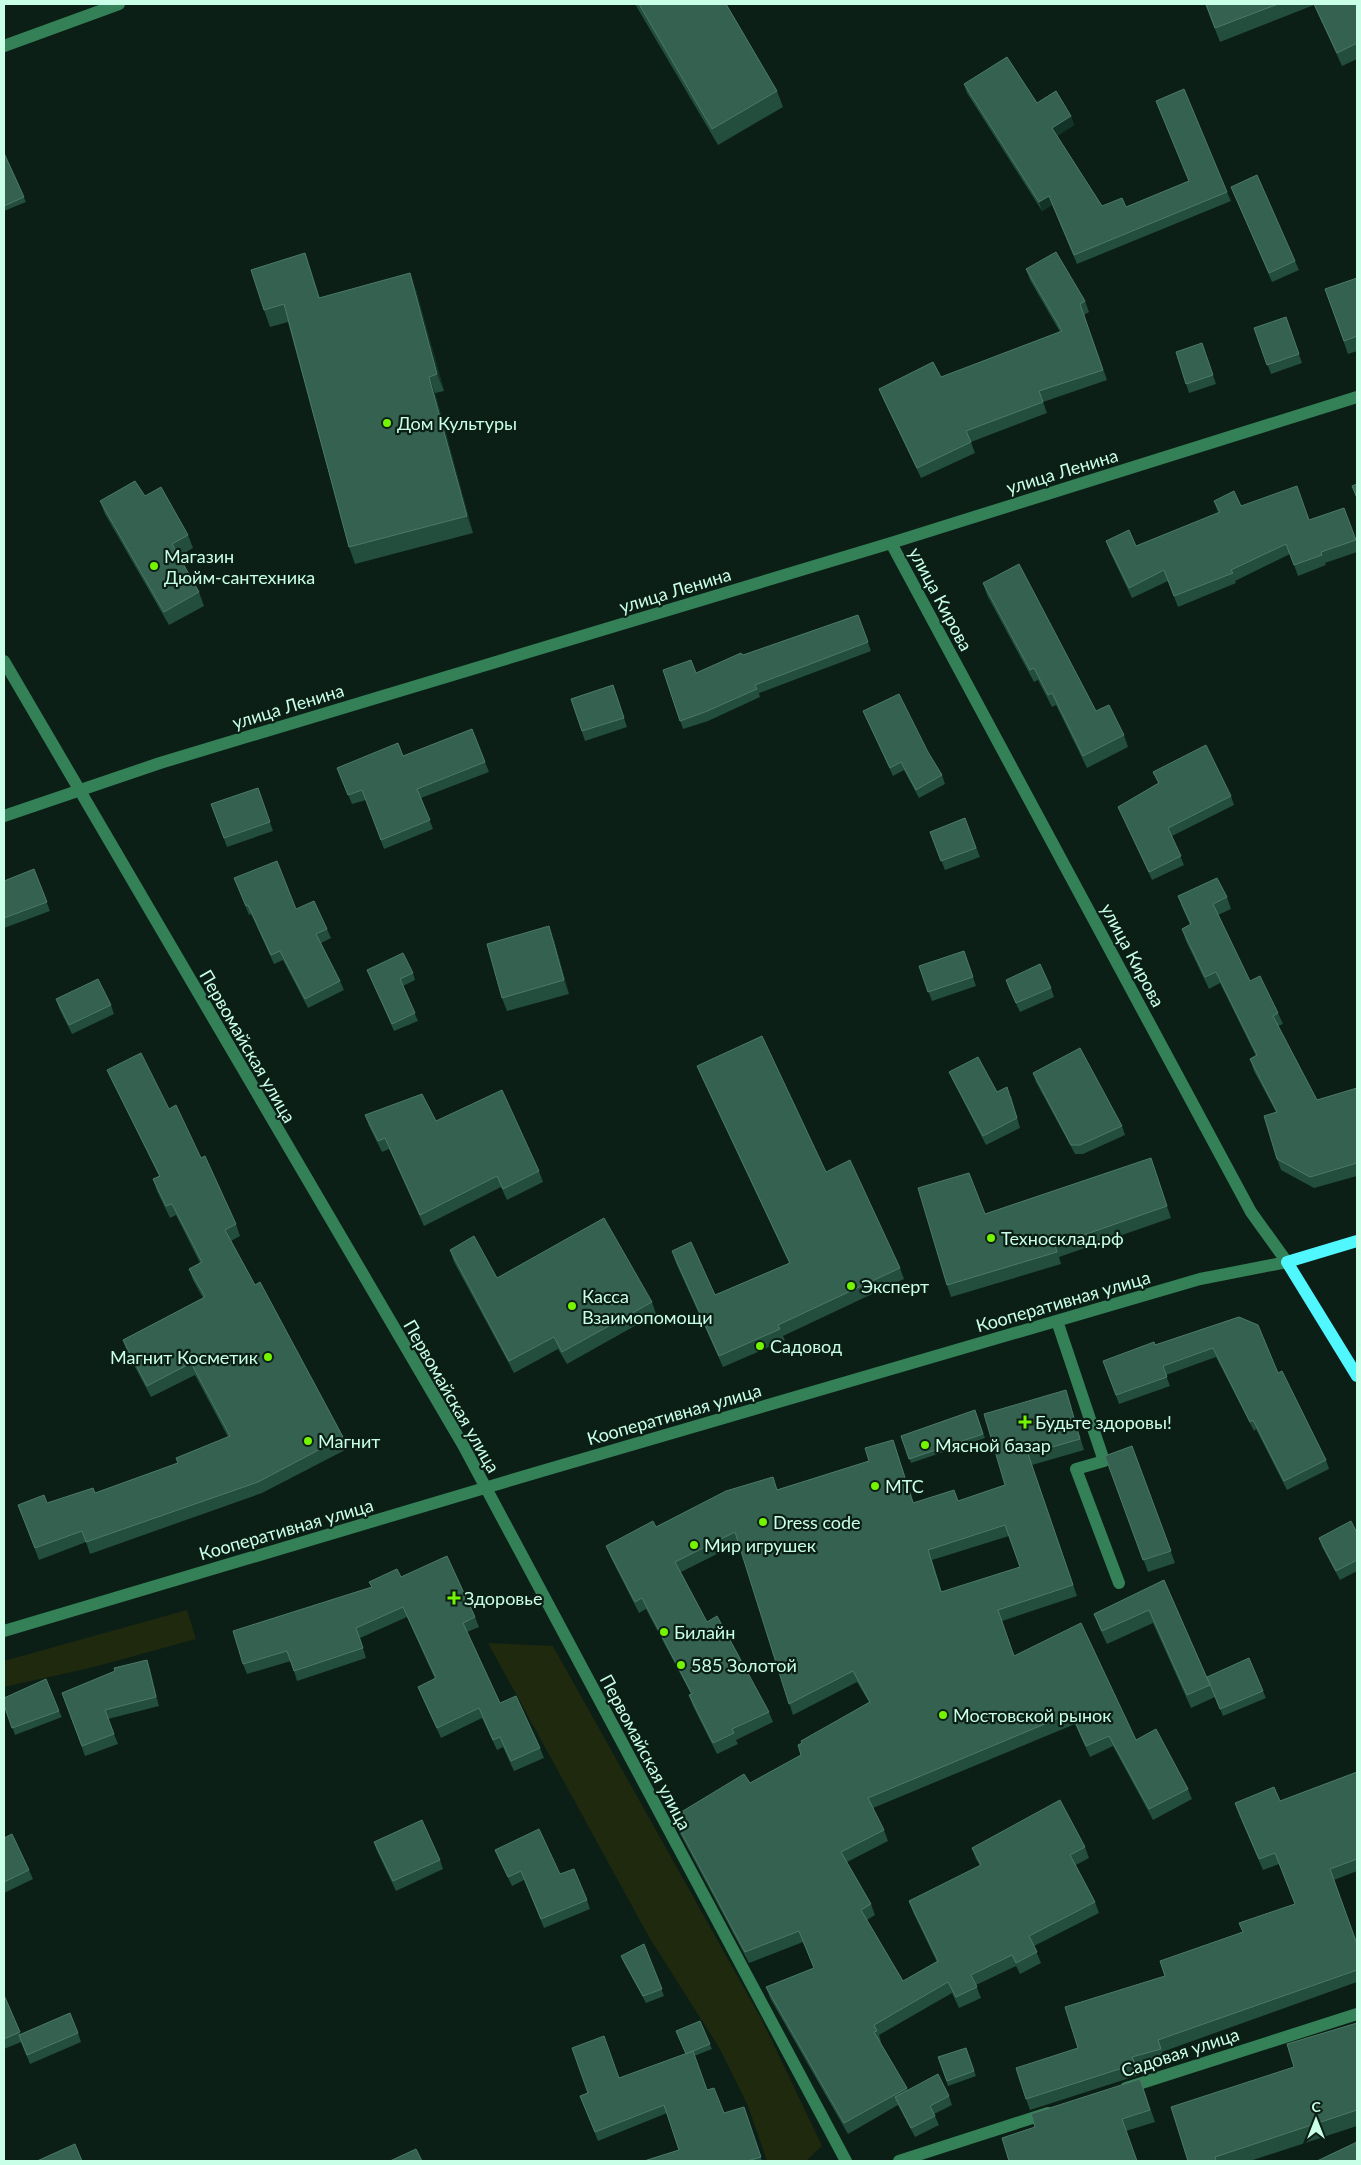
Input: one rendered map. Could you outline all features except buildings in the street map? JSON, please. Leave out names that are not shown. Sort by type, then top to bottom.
[{"type":"main road","name":"Кооперативная улица","points":[[1287,1262],[1357,1241]]},
{"type":"main road","name":"улица Кирова","points":[[1287,1262],[1357,1376]]},
{"type":"street","points":[[4,46],[119,4]]},
{"type":"street","name":"улица Ленина","points":[[4,816],[160,763],[891,543],[1357,397]]},
{"type":"street","name":"улица Кирова","points":[[891,543],[1251,1212],[1287,1262]]},
{"type":"street","name":"Первомайская улица","points":[[4,661],[463,1445],[846,2161]]},
{"type":"street","name":"Кооперативная улица","points":[[4,1631],[1057,1321],[1200,1280],[1287,1262]]},
{"type":"street","points":[[1057,1321],[1104,1461],[1076,1468],[1118,1583]]},
{"type":"street","name":"Садовая улица","points":[[1112,2092],[1357,2014]]},
{"type":"street","points":[[899,2161],[1056,2111]]},
{"type":"green space","points":[[187,1610],[196,1639],[94,1667],[4,1687],[4,1661]]},
{"type":"green space","points":[[488,1643],[553,1646],[762,2020],[822,2146],[806,2161],[767,2161],[748,2106],[720,2049],[649,1937]]},
{"type":"place","name":"Дом Культуры","points":[[387,423]]},
{"type":"place","name":"Магазин Дюйм-сантехника","points":[[154,566]]},
{"type":"place","name":"Техносклад.рф","points":[[991,1238]]},
{"type":"place","name":"Эксперт","points":[[851,1286]]},
{"type":"place","name":"Касса Взаимопомощи","points":[[572,1306]]},
{"type":"place","name":"Садовод","points":[[760,1346]]},
{"type":"place","name":"Магнит Косметик","points":[[268,1357]]},
{"type":"place","name":"Будьте здоровы!","points":[[1025,1422]]},
{"type":"place","name":"Магнит","points":[[308,1441]]},
{"type":"place","name":"Мясной базар","points":[[925,1445]]},
{"type":"place","name":"МТС","points":[[875,1486]]},
{"type":"place","name":"Dress code","points":[[763,1522]]},
{"type":"place","name":"Мир игрушек","points":[[694,1545]]},
{"type":"place","name":"Здоровье","points":[[454,1598]]},
{"type":"place","name":"Билайн","points":[[664,1632]]},
{"type":"place","name":"585 Золотой","points":[[681,1665]]},
{"type":"place","name":"Мостовской рынок","points":[[943,1715]]}]
